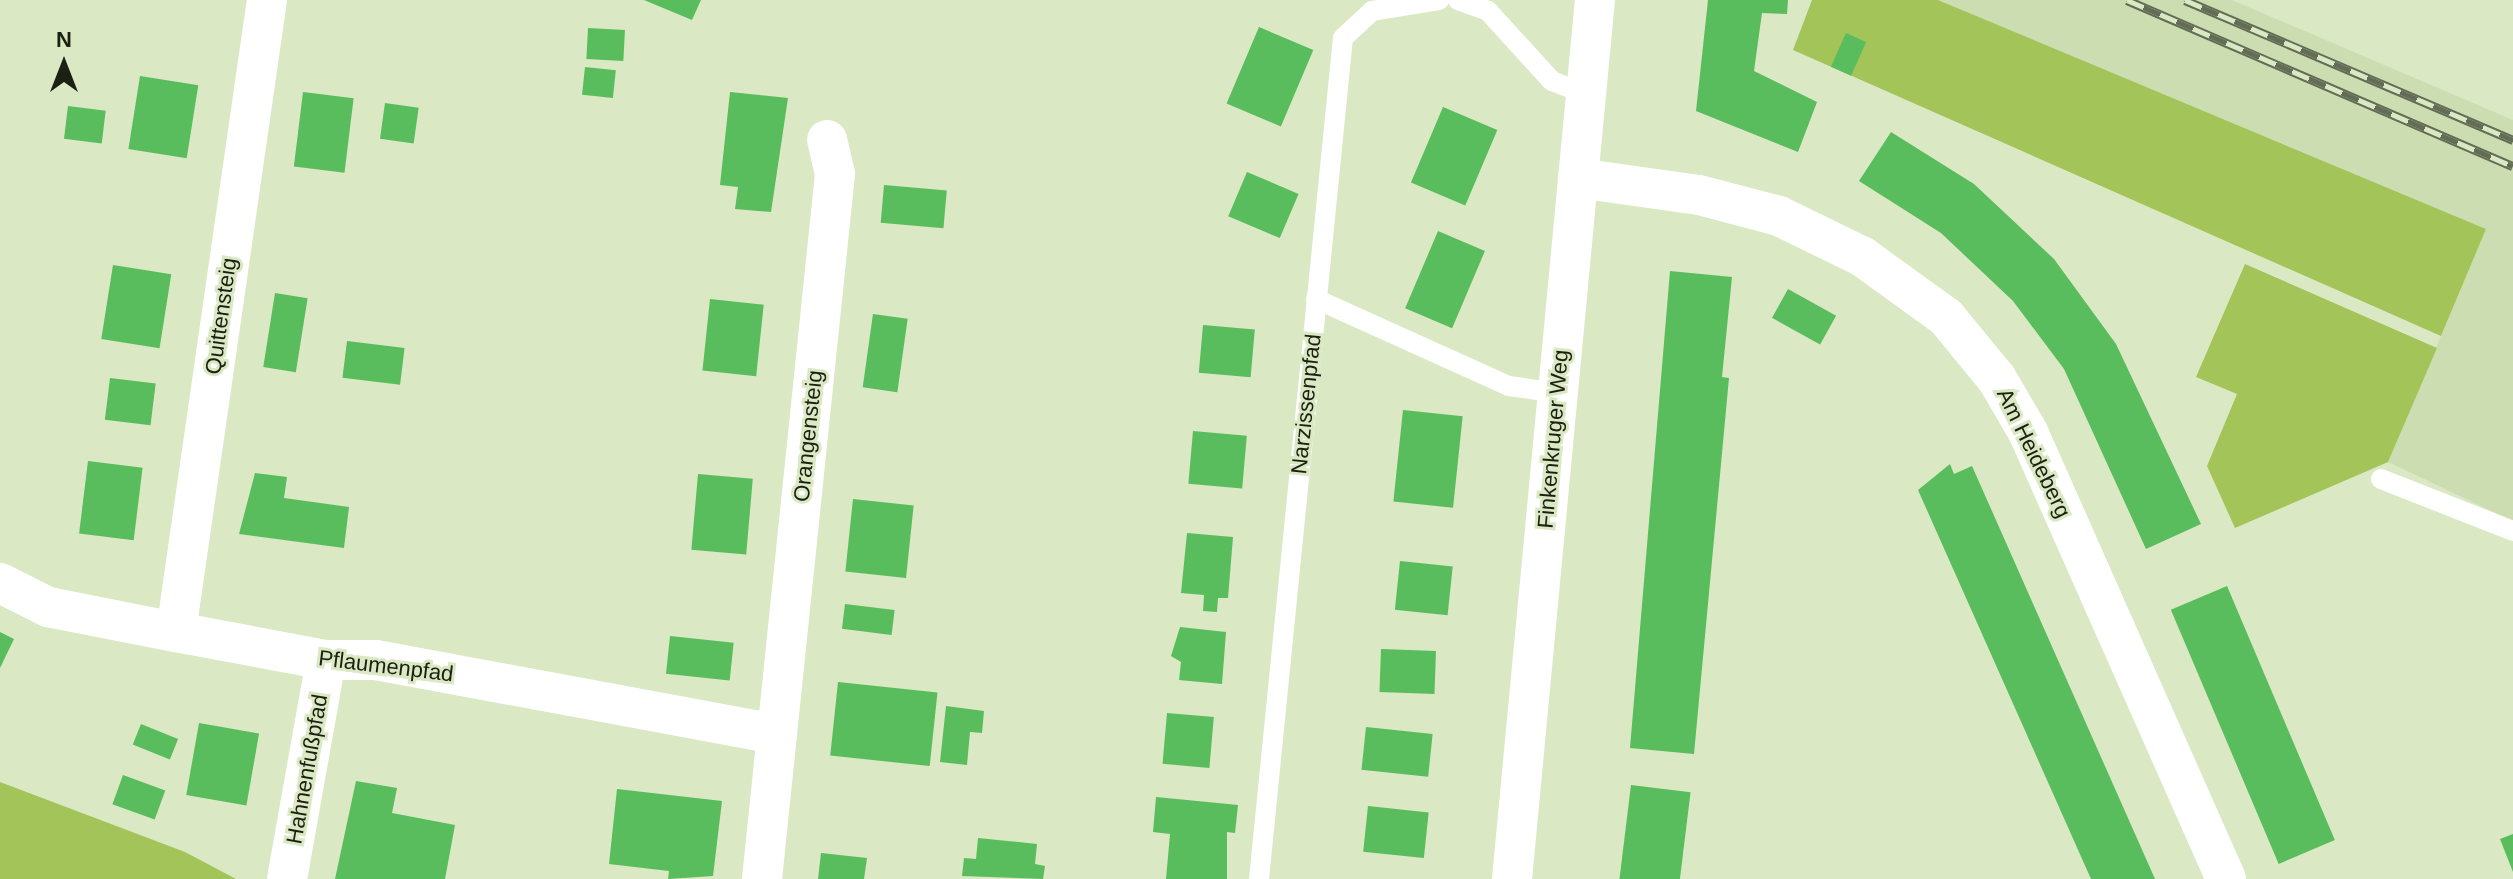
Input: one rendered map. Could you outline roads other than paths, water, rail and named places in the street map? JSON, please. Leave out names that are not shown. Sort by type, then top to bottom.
[{"type":"street","name":"Quittensteig","points":[[176,632],[267,0]]},
{"type":"street","name":"Finkenkruger Weg","points":[[1512,879],[1595,0]]},
{"type":"street","name":"Orangensteig","points":[[762,879],[835,174],[827,140]]},
{"type":"street","name":"Am Heideberg","points":[[1578,178],[1699,195],[1779,216],[1863,257],[1946,317],[1997,379],[2028,432],[2226,879]]},
{"type":"street","name":"Pflaumenpfad","points":[[0,583],[48,607],[176,632],[326,660],[376,660],[777,734]]},
{"type":"street","name":"Hahnenfußpfad","points":[[287,879],[326,660]]},
{"type":"lane","name":"Narzissenpfad","points":[[1259,879],[1343,38],[1372,11],[1439,0]]},
{"type":"lane","points":[[1458,0],[1488,11],[1552,81],[1586,94]]},
{"type":"lane","points":[[1316,299],[1509,386],[1557,393]]},
{"type":"lane","points":[[2381,479],[2513,531]]},
{"type":"railway","points":[[2127,0],[2513,166]]},
{"type":"railway","points":[[2185,0],[2513,140]]}]
